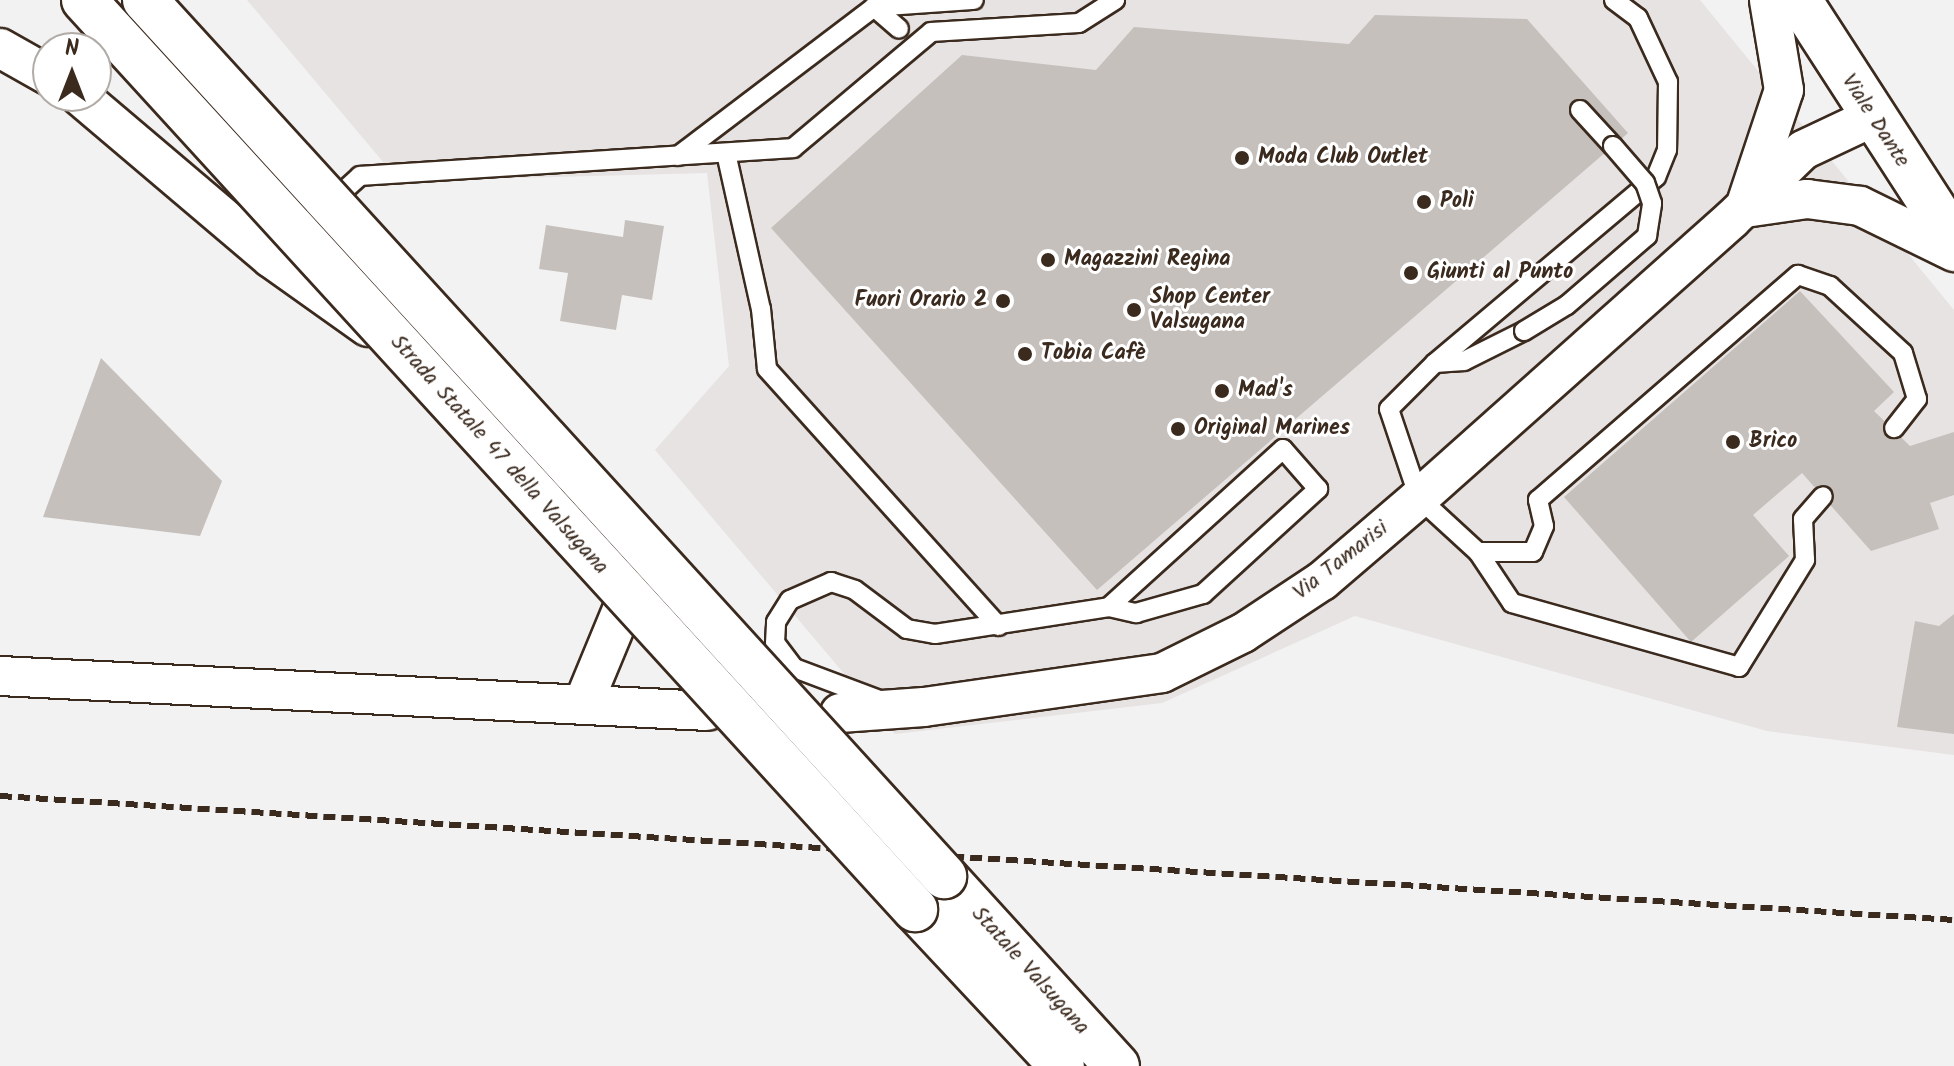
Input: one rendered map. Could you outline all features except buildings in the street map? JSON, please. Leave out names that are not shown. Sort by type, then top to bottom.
[{"type":"main road","name":"Strada Statale 47 della Valsugana","points":[[84,0],[915,909]]},
{"type":"main road","name":"Statale Valsugana","points":[[145,0],[1117,1066]]},
{"type":"main road","name":"Viale Dante","points":[[1799,0],[1871,118],[1954,240]]},
{"type":"main road","name":"Statale Valsugana","points":[[915,909],[1062,1066]]},
{"type":"street","points":[[1769,0],[1784,90],[1745,208],[1807,199],[1860,206],[1954,252]]},
{"type":"street","points":[[0,48],[32,66]]},
{"type":"street","points":[[99,112],[271,258],[491,420],[598,543],[629,593],[583,704]]},
{"type":"street","name":"Via Tamarisi","points":[[840,713],[903,709],[1162,673],[1243,633],[1322,581],[1419,498],[1745,208],[1803,150],[1871,118]]},
{"type":"street","points":[[0,676],[707,711]]},
{"type":"lane","points":[[678,156],[874,7],[974,0]]},
{"type":"lane","points":[[271,258],[360,176],[793,148],[931,32],[1079,23],[1115,0]]},
{"type":"lane","points":[[1614,0],[1638,18],[1668,82],[1667,150],[1656,177],[1435,363],[1389,409],[1419,498],[1478,552],[1512,603],[1739,667],[1805,560],[1803,519],[1823,496]]},
{"type":"lane","points":[[874,7],[899,29]]},
{"type":"lane","points":[[1435,363],[1464,361],[1524,331],[1567,305],[1647,236],[1652,203],[1645,183],[1580,110]]},
{"type":"lane","points":[[726,153],[761,309],[767,369],[998,626]]},
{"type":"lane","points":[[1478,552],[1533,552],[1544,526],[1538,500],[1798,275],[1830,286],[1903,353],[1917,399],[1894,428]]},
{"type":"lane","points":[[903,709],[794,668],[775,643],[776,622],[790,600],[831,582],[855,590],[907,629],[935,634],[1109,607],[1136,613],[1203,594],[1261,545],[1318,489],[1278,444],[1109,607]]},
{"type":"shaded area","points":[[247,0],[1700,0],[1954,310],[1954,755],[1767,731],[1355,616],[1162,703],[895,734],[655,450],[729,366],[707,173],[399,181]]},
{"type":"railway","points":[[0,796],[1954,920]]},
{"type":"place","name":"Moda Club Outlet","points":[[1242,158]]},
{"type":"place","name":"Poli","points":[[1424,202]]},
{"type":"place","name":"Magazzini Regina","points":[[1048,260]]},
{"type":"place","name":"Giunti al Punto","points":[[1411,273]]},
{"type":"place","name":"Fuori Orario 2","points":[[1003,301]]},
{"type":"place","name":"Shop Center Valsugana","points":[[1134,310]]},
{"type":"place","name":"Tobia Cafè","points":[[1025,354]]},
{"type":"place","name":"Mad's","points":[[1222,391]]},
{"type":"place","name":"Original Marines","points":[[1178,429]]},
{"type":"place","name":"Brico","points":[[1733,442]]}]
